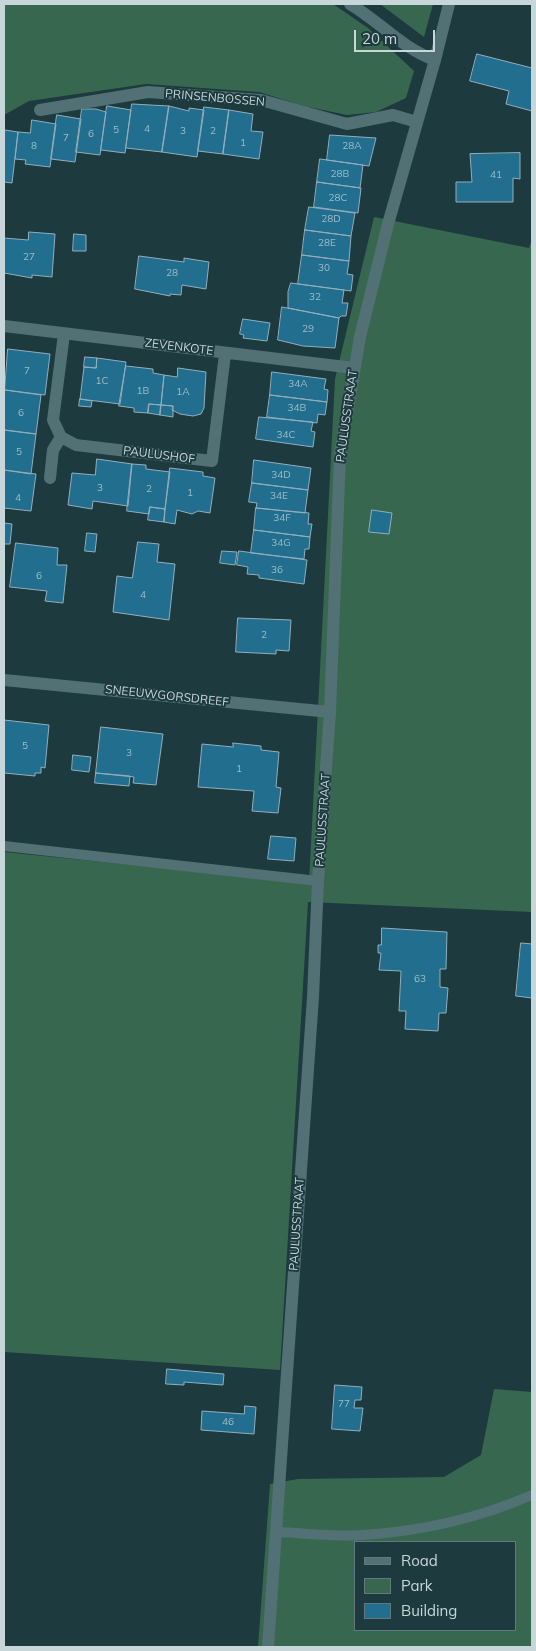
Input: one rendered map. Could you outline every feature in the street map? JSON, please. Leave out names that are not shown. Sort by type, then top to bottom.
[{"type":"street","points":[[350,4],[371,16],[417,54],[435,60]]},
{"type":"street","name":"PAULUSSTRAAT","points":[[268,1647],[313,1007],[318,881],[330,712],[340,454],[354,368],[388,224],[449,4]]},
{"type":"street","name":"PRINSENBOSSEN","points":[[40,110],[148,92],[261,100],[347,124],[393,115],[417,122]]},
{"type":"street","name":"ZEVENKOTE","points":[[4,326],[354,368]]},
{"type":"street","points":[[50,478],[53,450],[61,437],[53,420],[64,334]]},
{"type":"street","name":"PAULUSHOF","points":[[61,437],[76,445],[212,461],[225,354]]},
{"type":"street","name":"SNEEUWGORSDREEF","points":[[4,680],[330,712]]},
{"type":"lane","points":[[4,846],[318,881]]},
{"type":"lane","points":[[276,1532],[362,1535],[394,1532],[455,1521],[532,1495]]},
{"type":"green space","points":[[4,4],[333,4],[368,28],[414,71],[406,98],[376,112],[347,115],[304,106],[259,92],[146,84],[29,101],[4,115]]},
{"type":"green space","points":[[380,4],[433,4],[424,37]]},
{"type":"green space","points":[[374,217],[529,248],[532,239],[532,912],[308,902],[280,1370],[4,1352],[4,852],[309,883],[335,379]]},
{"type":"green space","points":[[494,1389],[532,1392],[532,1647],[258,1647],[270,1484],[298,1479],[444,1477],[481,1455]]},
{"type":"building","points":[[477,54],[532,68],[532,111],[506,104],[509,91],[470,81]]},
{"type":"building","points":[[132,104],[169,106],[162,152],[126,148]]},
{"type":"building","points":[[107,106],[131,110],[125,153],[101,150]]},
{"type":"building","points":[[169,106],[189,111],[189,108],[204,110],[197,157],[162,152]]},
{"type":"building","points":[[204,107],[229,110],[223,154],[198,151]]},
{"type":"building","points":[[82,109],[96,109],[106,112],[100,155],[76,152]]},
{"type":"building","points":[[229,110],[253,114],[251,131],[263,132],[259,159],[223,154]]},
{"type":"building","points":[[57,115],[81,119],[75,162],[51,159]]},
{"type":"building","points":[[32,120],[56,124],[50,167],[25,164],[26,160],[15,159],[18,132],[30,133]]},
{"type":"building","points":[[5,130],[18,132],[12,183],[4,182]]},
{"type":"building","points":[[330,135],[376,138],[369,166],[327,160]]},
{"type":"building","points":[[520,153],[520,179],[513,178],[513,202],[456,202],[456,182],[472,182],[470,154]]},
{"type":"building","points":[[320,159],[363,165],[360,188],[317,182]]},
{"type":"building","points":[[317,182],[361,188],[358,213],[314,207]]},
{"type":"building","points":[[309,207],[355,213],[351,236],[305,230]]},
{"type":"building","points":[[305,230],[351,236],[349,261],[302,255]]},
{"type":"building","points":[[29,232],[55,234],[52,277],[32,275],[32,278],[4,273],[4,238],[28,240]]},
{"type":"building","points":[[74,234],[86,235],[86,251],[73,251]]},
{"type":"building","points":[[302,255],[349,261],[347,274],[353,275],[351,291],[298,284]]},
{"type":"building","points":[[139,256],[184,262],[184,258],[209,262],[206,289],[182,285],[181,295],[170,294],[170,296],[135,289]]},
{"type":"building","points":[[291,283],[344,290],[342,303],[348,303],[346,316],[339,318],[288,308],[288,292]]},
{"type":"building","points":[[282,307],[339,318],[335,348],[303,346],[278,340]]},
{"type":"building","points":[[243,319],[270,323],[267,341],[243,338],[244,335],[240,334]]},
{"type":"building","points":[[8,349],[50,354],[45,395],[5,390]]},
{"type":"building","points":[[85,357],[97,358],[96,368],[84,367]]},
{"type":"building","points":[[97,358],[126,362],[120,404],[80,399],[84,367],[96,368]]},
{"type":"building","points":[[126,366],[153,369],[153,373],[164,375],[161,405],[149,404],[148,413],[134,412],[134,408],[119,406]]},
{"type":"building","points":[[178,368],[206,372],[204,408],[201,414],[193,416],[180,414],[172,410],[173,406],[161,405],[164,375],[177,377]]},
{"type":"building","points":[[272,372],[326,379],[324,389],[328,390],[327,402],[270,395]]},
{"type":"building","points":[[5,390],[41,395],[36,434],[4,430]]},
{"type":"building","points":[[270,395],[327,402],[325,415],[318,414],[317,423],[267,417]]},
{"type":"building","points":[[80,399],[92,401],[91,407],[79,406]]},
{"type":"building","points":[[149,404],[161,405],[160,415],[148,413]]},
{"type":"building","points":[[161,405],[173,406],[173,417],[160,415]]},
{"type":"building","points":[[259,417],[313,422],[311,431],[315,432],[313,447],[256,439]]},
{"type":"building","points":[[4,430],[36,434],[31,474],[4,470]]},
{"type":"building","points":[[97,459],[132,464],[128,506],[93,501],[92,509],[68,505],[72,473],[95,475]]},
{"type":"building","points":[[254,460],[311,468],[308,490],[252,483]]},
{"type":"building","points":[[132,464],[146,465],[146,469],[170,472],[165,509],[150,507],[149,514],[127,511]]},
{"type":"building","points":[[170,468],[203,472],[203,476],[215,478],[210,513],[198,511],[192,514],[177,510],[175,524],[164,522]]},
{"type":"building","points":[[4,470],[36,474],[31,511],[4,508]]},
{"type":"building","points":[[252,483],[308,490],[305,513],[256,508],[257,503],[249,502]]},
{"type":"building","points":[[150,507],[165,509],[164,522],[148,520]]},
{"type":"building","points":[[256,508],[309,513],[308,524],[312,524],[310,537],[254,530]]},
{"type":"building","points":[[372,510],[392,513],[389,534],[369,532]]},
{"type":"building","points":[[4,523],[12,524],[10,544],[4,544]]},
{"type":"building","points":[[254,530],[310,537],[309,549],[305,549],[304,559],[251,553]]},
{"type":"building","points":[[87,533],[97,534],[95,552],[85,551]]},
{"type":"building","points":[[138,542],[159,544],[157,562],[175,564],[169,620],[113,612],[117,576],[132,578]]},
{"type":"building","points":[[16,543],[58,548],[57,565],[67,565],[63,603],[45,601],[47,591],[10,587]]},
{"type":"building","points":[[222,551],[237,552],[235,565],[220,563]]},
{"type":"building","points":[[239,551],[307,560],[304,584],[259,578],[259,575],[247,574],[248,567],[237,565]]},
{"type":"building","points":[[238,618],[291,620],[289,651],[276,650],[276,654],[236,652]]},
{"type":"building","points":[[4,720],[49,725],[45,768],[41,767],[41,773],[35,773],[35,776],[4,773]]},
{"type":"building","points":[[101,727],[163,734],[156,785],[133,783],[134,777],[96,773]]},
{"type":"building","points":[[233,743],[261,746],[261,750],[279,752],[276,787],[281,788],[278,813],[252,811],[254,791],[198,787],[202,744],[233,747]]},
{"type":"building","points":[[73,755],[91,757],[89,772],[72,770]]},
{"type":"building","points":[[96,773],[130,776],[129,786],[95,783]]},
{"type":"building","points":[[271,836],[296,838],[294,861],[268,859]]},
{"type":"building","points":[[382,928],[447,932],[446,969],[440,969],[440,987],[448,988],[446,1013],[439,1013],[438,1031],[405,1029],[406,1011],[399,1011],[401,971],[379,970],[381,953],[378,953],[378,945],[381,945]]},
{"type":"building","points":[[521,943],[532,944],[532,998],[516,996]]},
{"type":"building","points":[[167,1369],[224,1374],[223,1385],[184,1382],[184,1385],[166,1384]]},
{"type":"building","points":[[335,1385],[362,1387],[361,1400],[355,1400],[354,1408],[363,1408],[360,1431],[332,1429]]},
{"type":"building","points":[[245,1406],[256,1407],[254,1434],[201,1430],[202,1411],[244,1414]]}]
